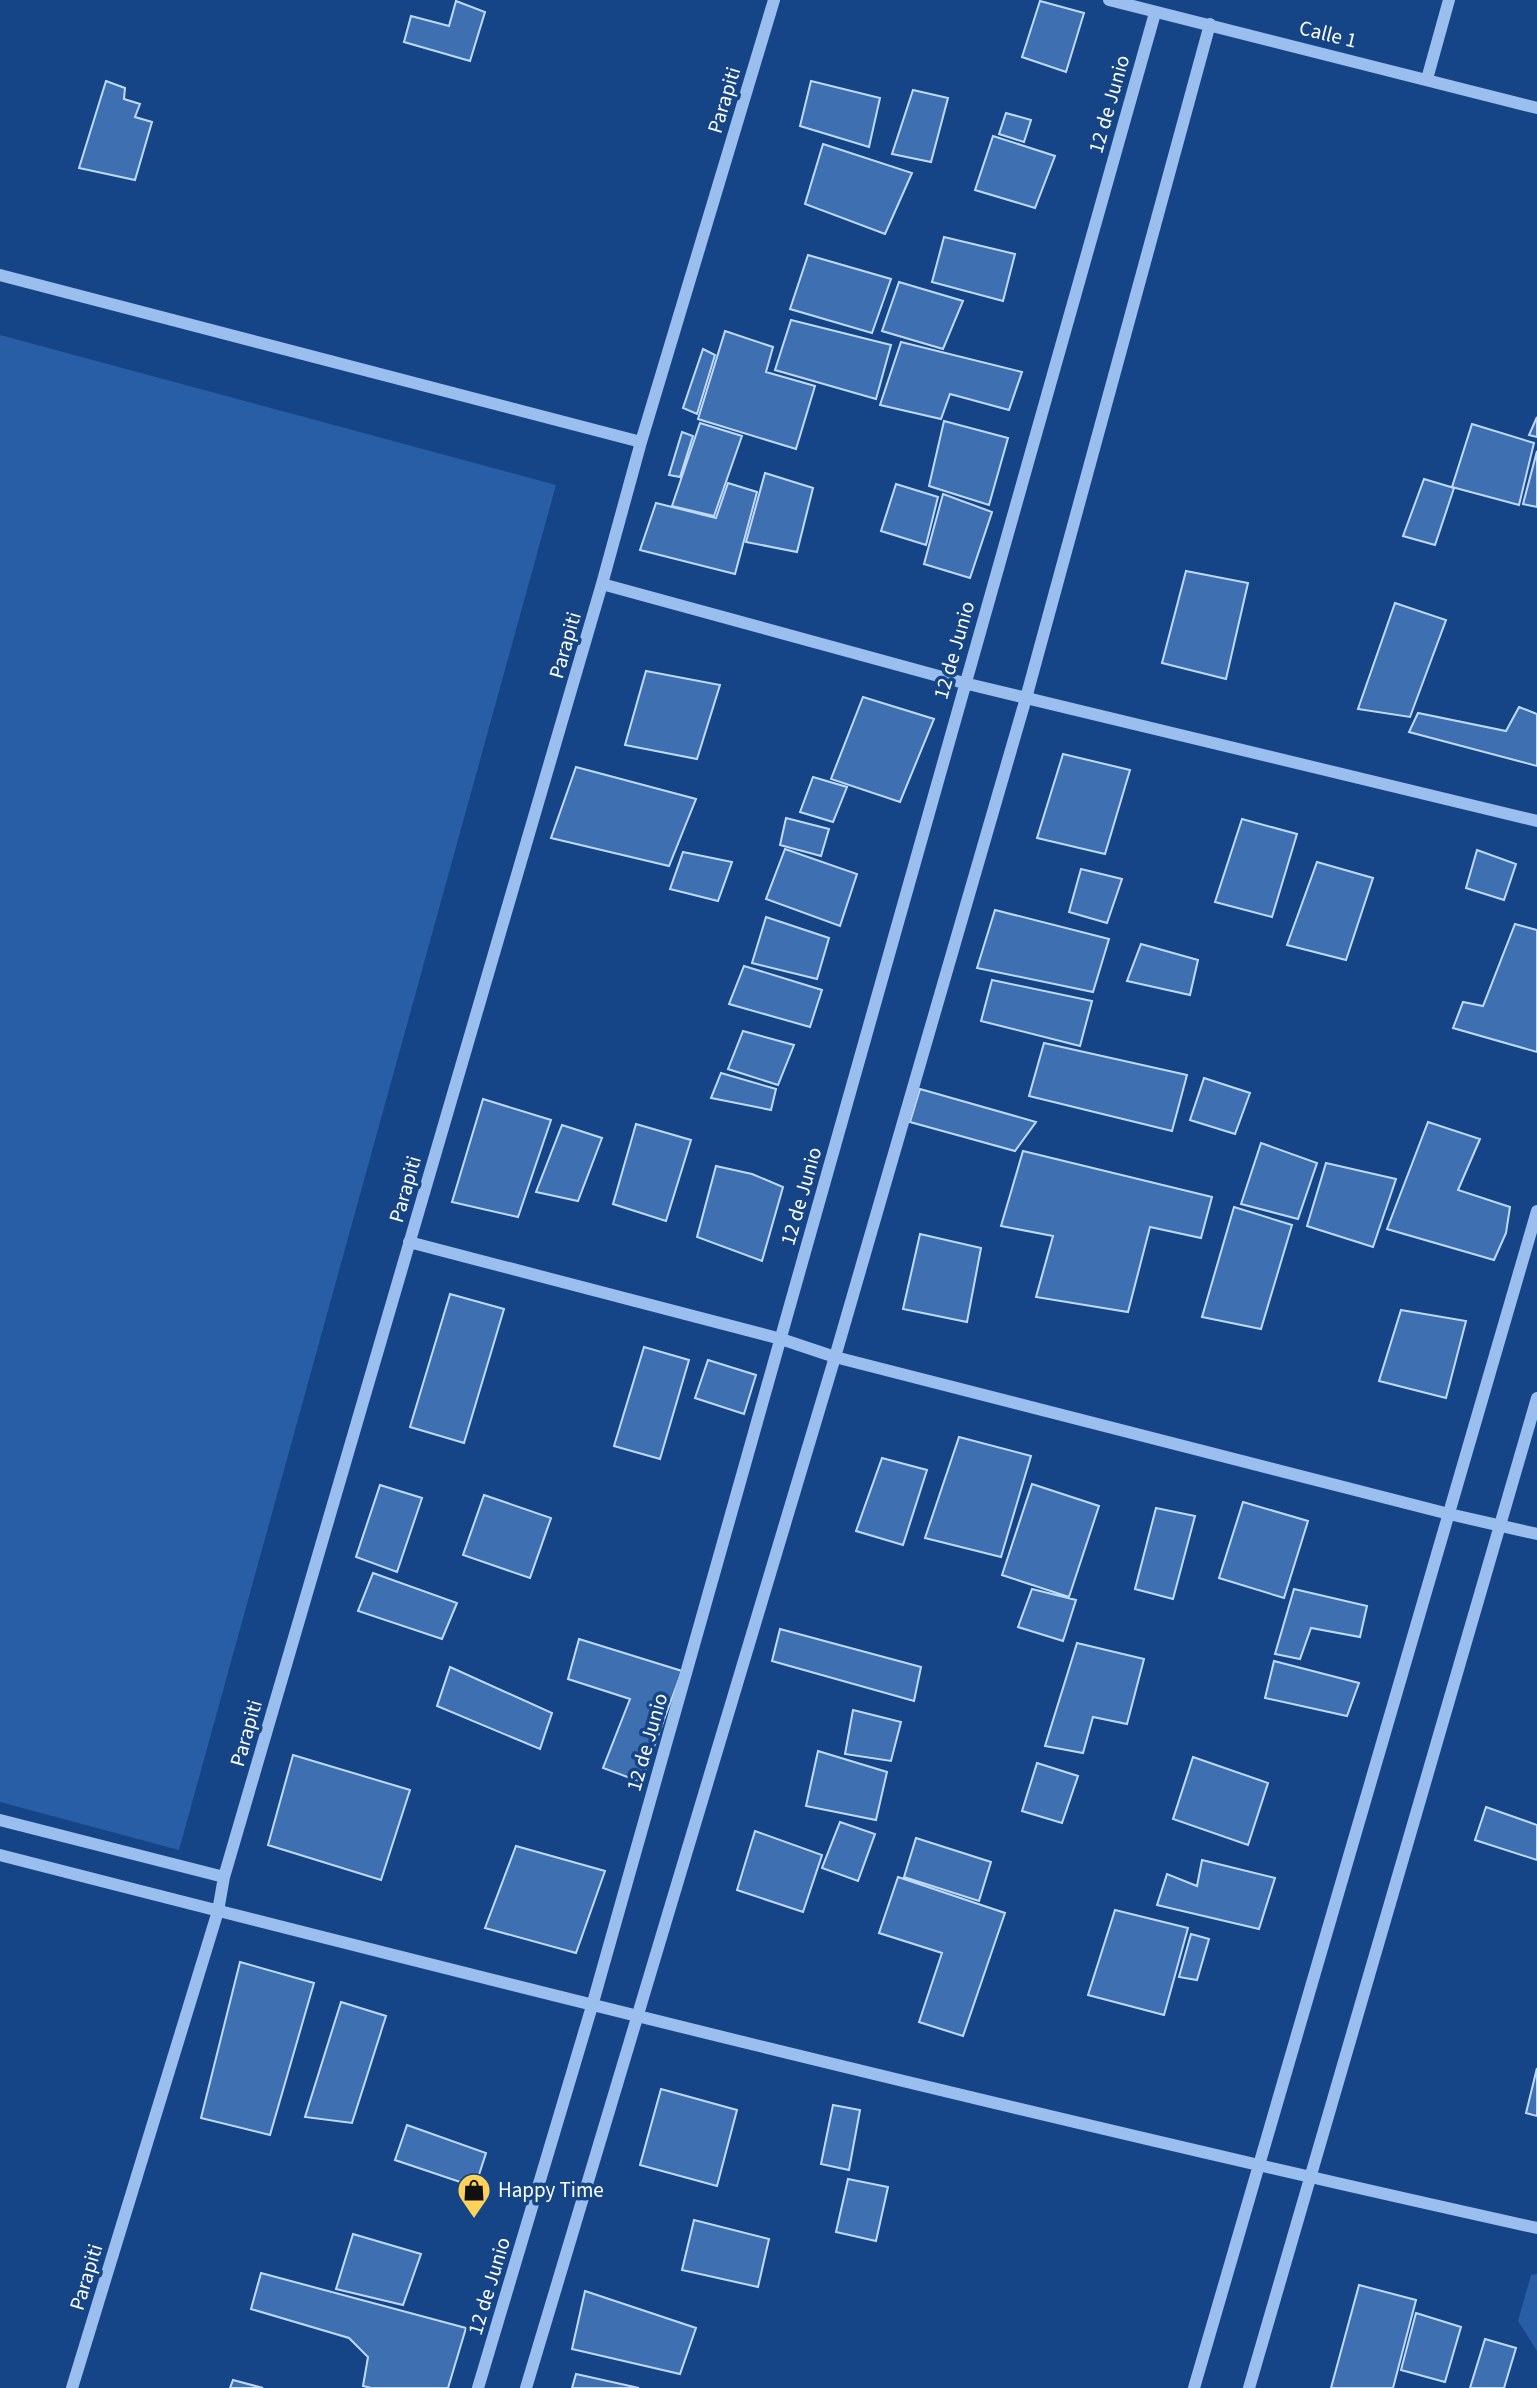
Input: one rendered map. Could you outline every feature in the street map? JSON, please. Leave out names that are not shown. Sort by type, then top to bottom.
[{"type":"street","name":"Parapiti","points":[[72,2388],[218,1911],[224,1877],[603,584],[641,442],[774,0]]},
{"type":"street","name":"Calle 1","points":[[1109,0],[1537,108]]},
{"type":"street","points":[[1427,79],[1449,0]]},
{"type":"street","name":"12 de Junio","points":[[478,2388],[592,2006],[1155,13]]},
{"type":"street","points":[[526,2388],[835,1357],[1026,698],[1210,24]]},
{"type":"street","points":[[0,275],[641,442]]},
{"type":"street","points":[[603,584],[964,683],[1537,821]]},
{"type":"street","points":[[1195,2388],[1537,1211]]},
{"type":"street","points":[[409,1242],[781,1339],[835,1357],[1449,1514],[1537,1534]]},
{"type":"street","points":[[1249,2388],[1537,1398]]},
{"type":"street","points":[[0,1819],[224,1877]]},
{"type":"street","points":[[0,1855],[637,2017],[1311,2178],[1537,2228]]},
{"type":"shaded area","points":[[0,335],[556,485],[179,1850],[0,1802]]},
{"type":"shaded area","points":[[1537,2274],[1537,2351],[1518,2321],[1531,2275]]},
{"type":"building","points":[[456,1],[485,12],[470,61],[404,42],[411,16],[449,26]]},
{"type":"building","points":[[1040,1],[1084,13],[1066,72],[1022,57]]},
{"type":"building","points":[[106,81],[125,88],[124,99],[140,104],[135,117],[152,122],[135,180],[79,168]]},
{"type":"building","points":[[811,81],[880,98],[869,147],[800,126]]},
{"type":"building","points":[[913,90],[948,98],[931,162],[892,154]]},
{"type":"building","points":[[1006,113],[1031,120],[1024,142],[999,134]]},
{"type":"building","points":[[993,136],[1055,156],[1035,208],[975,190]]},
{"type":"building","points":[[823,144],[912,173],[885,234],[805,204]]},
{"type":"building","points":[[944,237],[1015,254],[1003,301],[932,282]]},
{"type":"building","points":[[808,255],[891,279],[872,333],[790,309]]},
{"type":"building","points":[[899,282],[963,301],[943,349],[882,331]]},
{"type":"building","points":[[791,320],[891,345],[876,399],[775,370]]},
{"type":"building","points":[[725,331],[773,347],[766,372],[815,386],[796,449],[698,419]]},
{"type":"building","points":[[901,342],[1022,372],[1009,410],[950,394],[941,419],[880,405]]},
{"type":"building","points":[[703,349],[715,355],[697,414],[683,408]]},
{"type":"building","points":[[1537,417],[1537,437],[1529,435]]},
{"type":"building","points":[[944,421],[1008,438],[989,505],[929,486]]},
{"type":"building","points":[[700,423],[742,436],[714,516],[672,506]]},
{"type":"building","points":[[1472,424],[1534,443],[1519,505],[1452,487]]},
{"type":"building","points":[[682,432],[693,436],[680,477],[669,475]]},
{"type":"building","points":[[1537,451],[1537,507],[1523,504]]},
{"type":"building","points":[[765,473],[813,488],[797,552],[746,542]]},
{"type":"building","points":[[1424,479],[1454,488],[1435,545],[1403,536]]},
{"type":"building","points":[[728,483],[757,492],[735,574],[640,550],[656,503],[716,518]]},
{"type":"building","points":[[896,484],[938,497],[926,545],[881,531]]},
{"type":"building","points":[[943,494],[992,512],[970,578],[924,564]]},
{"type":"building","points":[[1186,571],[1248,583],[1226,679],[1162,663]]},
{"type":"building","points":[[1395,603],[1446,620],[1410,717],[1358,709]]},
{"type":"building","points":[[646,671],[720,685],[697,759],[625,745]]},
{"type":"building","points":[[863,697],[934,719],[900,802],[831,779]]},
{"type":"building","points":[[1519,707],[1537,714],[1537,766],[1409,732],[1418,713],[1506,731]]},
{"type":"building","points":[[1063,754],[1130,770],[1105,854],[1037,838]]},
{"type":"building","points":[[576,767],[696,799],[669,866],[551,838]]},
{"type":"building","points":[[813,777],[847,787],[833,822],[800,812]]},
{"type":"building","points":[[786,818],[829,829],[821,856],[780,845]]},
{"type":"building","points":[[1242,819],[1297,834],[1272,917],[1215,902]]},
{"type":"building","points":[[785,849],[857,874],[840,926],[766,899]]},
{"type":"building","points":[[1477,850],[1516,864],[1504,900],[1466,888]]},
{"type":"building","points":[[683,852],[732,862],[718,901],[670,889]]},
{"type":"building","points":[[1317,862],[1373,878],[1346,960],[1287,945]]},
{"type":"building","points":[[1081,869],[1122,879],[1107,923],[1069,912]]},
{"type":"building","points":[[995,910],[1109,939],[1093,992],[977,968]]},
{"type":"building","points":[[766,917],[829,938],[817,979],[752,963]]},
{"type":"building","points":[[1515,924],[1537,930],[1537,1052],[1453,1028],[1463,1002],[1483,1006]]},
{"type":"building","points":[[1141,944],[1198,960],[1190,995],[1127,981]]},
{"type":"building","points":[[744,966],[822,990],[810,1027],[729,1004]]},
{"type":"building","points":[[992,980],[1092,1001],[1080,1046],[981,1021]]},
{"type":"building","points":[[743,1031],[794,1045],[778,1085],[728,1069]]},
{"type":"building","points":[[1044,1043],[1187,1075],[1172,1131],[1029,1096]]},
{"type":"building","points":[[721,1073],[776,1089],[771,1110],[711,1098]]},
{"type":"building","points":[[1204,1078],[1250,1093],[1235,1134],[1190,1120]]},
{"type":"building","points":[[920,1089],[1036,1122],[1015,1151],[910,1122]]},
{"type":"building","points":[[483,1099],[551,1120],[518,1217],[452,1202]]},
{"type":"building","points":[[1428,1122],[1480,1139],[1458,1190],[1510,1207],[1506,1233],[1494,1260],[1387,1229]]},
{"type":"building","points":[[636,1124],[691,1140],[666,1221],[613,1204]]},
{"type":"building","points":[[562,1125],[602,1138],[578,1201],[536,1192]]},
{"type":"building","points":[[1261,1143],[1317,1163],[1298,1219],[1241,1204]]},
{"type":"building","points":[[1023,1151],[1212,1197],[1201,1238],[1150,1227],[1128,1312],[1036,1297],[1053,1236],[1001,1226]]},
{"type":"building","points":[[1326,1163],[1396,1179],[1373,1247],[1307,1226]]},
{"type":"building","points":[[716,1166],[752,1174],[783,1187],[762,1261],[697,1237]]},
{"type":"building","points":[[1234,1207],[1292,1225],[1261,1329],[1202,1317]]},
{"type":"building","points":[[920,1234],[981,1248],[967,1322],[903,1309]]},
{"type":"building","points":[[450,1294],[504,1309],[464,1443],[410,1427]]},
{"type":"building","points":[[1401,1310],[1466,1321],[1446,1398],[1379,1381]]},
{"type":"building","points":[[644,1347],[689,1360],[660,1459],[614,1446]]},
{"type":"building","points":[[708,1360],[756,1375],[744,1414],[695,1398]]},
{"type":"building","points":[[959,1437],[1031,1456],[1001,1557],[925,1538]]},
{"type":"building","points":[[882,1458],[927,1470],[903,1545],[856,1531]]},
{"type":"building","points":[[1032,1484],[1099,1506],[1069,1597],[1002,1575]]},
{"type":"building","points":[[380,1485],[422,1498],[397,1572],[356,1557]]},
{"type":"building","points":[[484,1495],[551,1518],[530,1578],[463,1555]]},
{"type":"building","points":[[1243,1502],[1308,1521],[1284,1598],[1219,1578]]},
{"type":"building","points":[[1156,1508],[1195,1516],[1173,1599],[1135,1589]]},
{"type":"building","points":[[373,1573],[457,1603],[442,1639],[358,1611]]},
{"type":"building","points":[[1032,1589],[1076,1600],[1063,1641],[1018,1627]]},
{"type":"building","points":[[1294,1589],[1367,1606],[1360,1637],[1311,1628],[1300,1659],[1275,1654]]},
{"type":"building","points":[[780,1629],[921,1667],[914,1701],[772,1661]]},
{"type":"building","points":[[579,1639],[682,1671],[641,1782],[603,1768],[630,1699],[568,1679]]},
{"type":"building","points":[[1077,1643],[1144,1659],[1127,1724],[1093,1717],[1083,1753],[1045,1746]]},
{"type":"building","points":[[1274,1661],[1359,1683],[1347,1716],[1265,1698]]},
{"type":"building","points":[[450,1667],[552,1713],[540,1749],[437,1706]]},
{"type":"building","points":[[853,1710],[901,1722],[891,1761],[845,1754]]},
{"type":"building","points":[[818,1751],[887,1772],[876,1820],[806,1806]]},
{"type":"building","points":[[293,1755],[410,1790],[381,1880],[268,1845]]},
{"type":"building","points":[[1193,1757],[1268,1783],[1248,1845],[1173,1819]]},
{"type":"building","points":[[1037,1763],[1078,1776],[1062,1823],[1022,1811]]},
{"type":"building","points":[[1486,1807],[1537,1825],[1537,1860],[1475,1840]]},
{"type":"building","points":[[840,1822],[875,1834],[858,1881],[822,1868]]},
{"type":"building","points":[[755,1831],[822,1855],[803,1912],[737,1890]]},
{"type":"building","points":[[916,1838],[991,1862],[979,1901],[904,1877]]},
{"type":"building","points":[[516,1846],[605,1871],[576,1953],[485,1928]]},
{"type":"building","points":[[1202,1860],[1275,1878],[1259,1929],[1157,1905],[1167,1874],[1197,1886]]},
{"type":"building","points":[[898,1877],[1005,1913],[963,2036],[919,2022],[942,1953],[879,1933]]},
{"type":"building","points":[[1115,1910],[1188,1928],[1164,2015],[1088,1995]]},
{"type":"building","points":[[1191,1934],[1209,1939],[1197,1980],[1179,1977]]},
{"type":"building","points":[[240,1962],[314,1983],[270,2135],[201,2118]]},
{"type":"building","points":[[341,2002],[386,2016],[352,2123],[305,2117]]},
{"type":"building","points":[[1537,2068],[1537,2116],[1526,2113]]},
{"type":"building","points":[[661,2089],[737,2110],[717,2186],[640,2165]]},
{"type":"building","points":[[833,2105],[860,2110],[849,2170],[821,2164]]},
{"type":"building","points":[[407,2125],[486,2153],[475,2187],[395,2160]]},
{"type":"building","points":[[848,2179],[888,2187],[876,2241],[836,2232]]},
{"type":"building","points":[[694,2220],[769,2239],[758,2287],[682,2270]]},
{"type":"building","points":[[353,2234],[421,2254],[403,2305],[336,2289]]},
{"type":"building","points":[[261,2273],[466,2328],[448,2388],[363,2386],[368,2357],[349,2338],[251,2309]]},
{"type":"building","points":[[1359,2285],[1416,2300],[1393,2388],[1331,2388]]},
{"type":"building","points":[[585,2291],[696,2328],[680,2374],[572,2349]]},
{"type":"building","points":[[1416,2313],[1461,2327],[1445,2382],[1401,2370]]},
{"type":"building","points":[[1485,2339],[1516,2348],[1504,2388],[1470,2388]]},
{"type":"building","points":[[576,2374],[639,2388],[572,2388]]},
{"type":"building","points":[[233,2380],[263,2388],[230,2388]]},
{"type":"place","name":"Happy Time","points":[[474,2220]]}]
